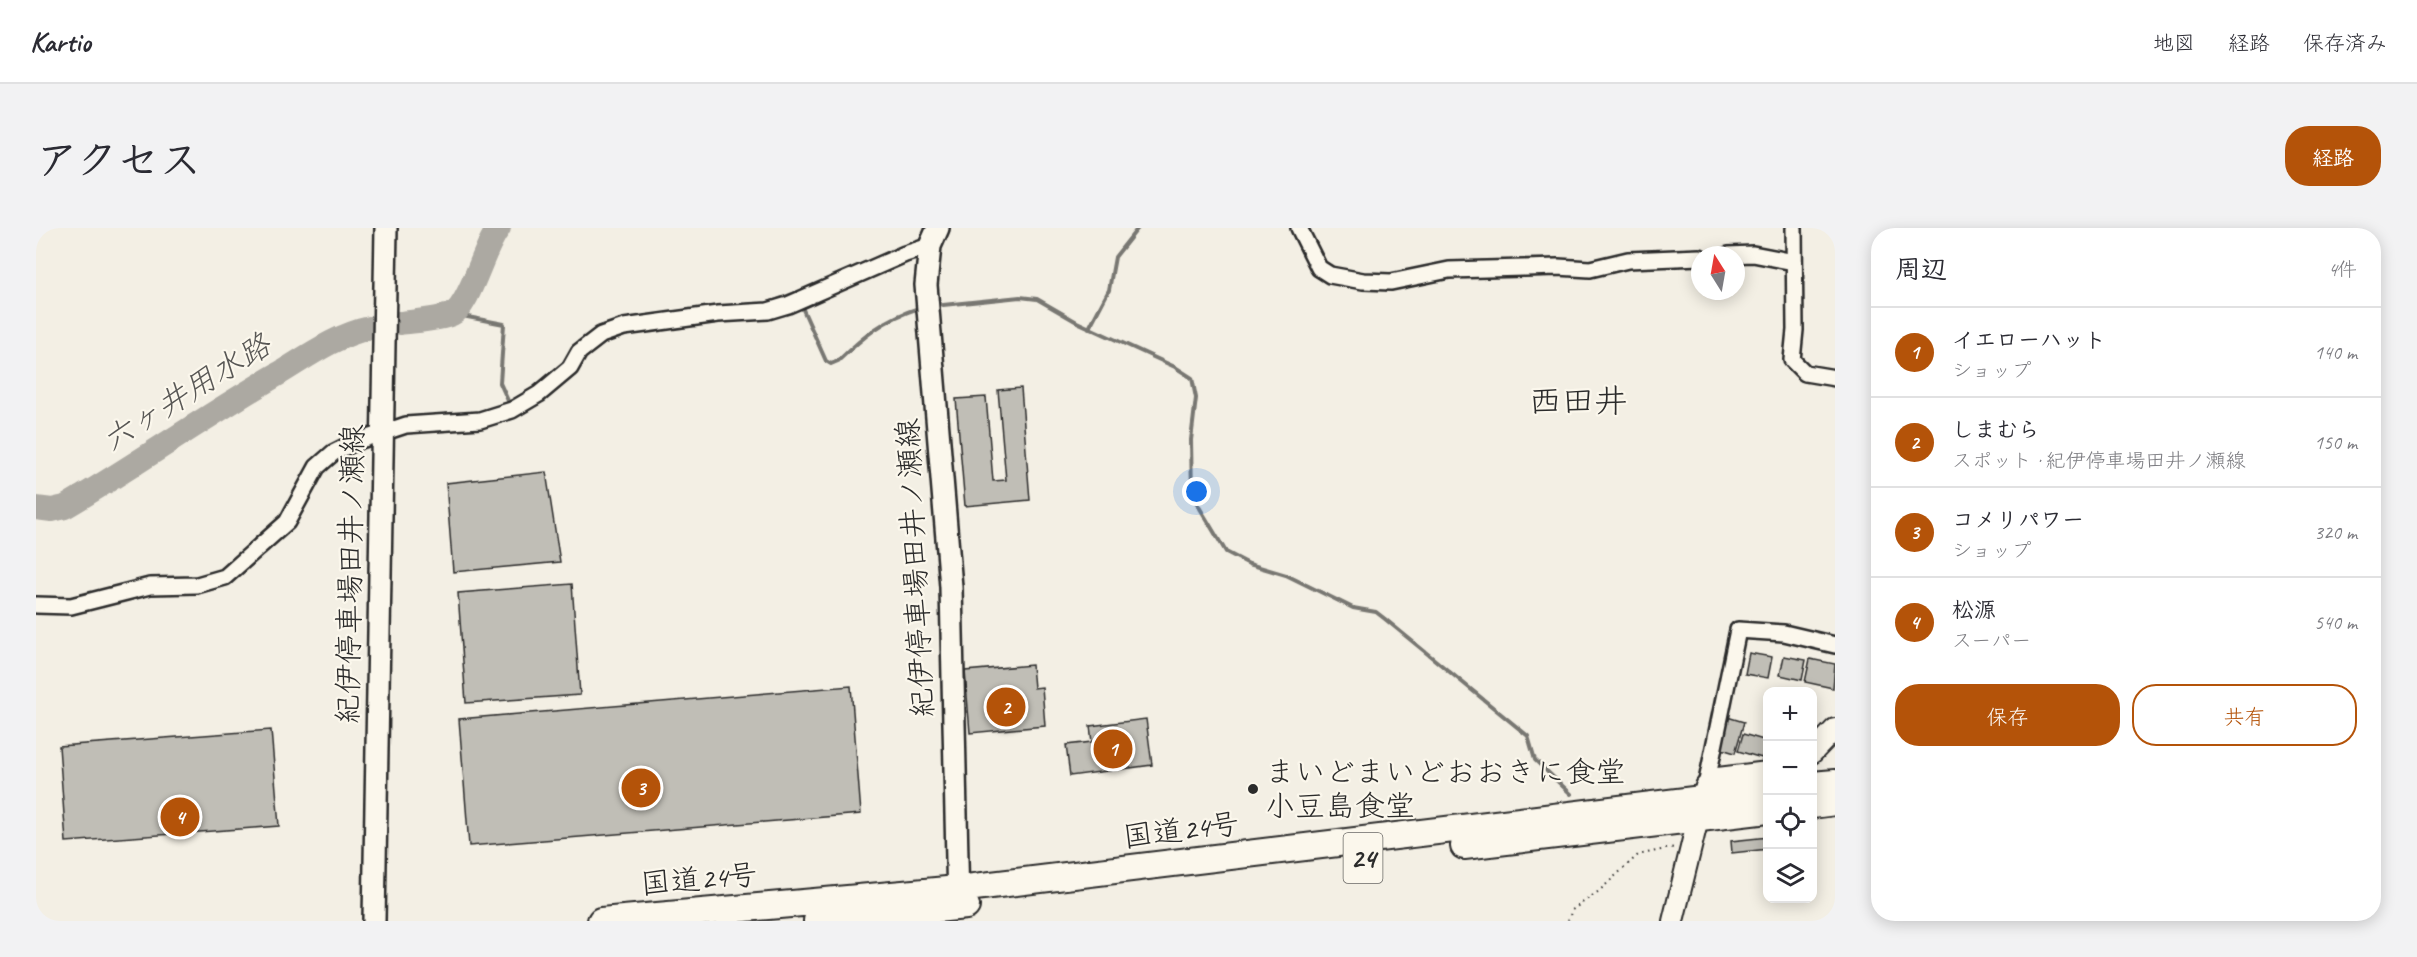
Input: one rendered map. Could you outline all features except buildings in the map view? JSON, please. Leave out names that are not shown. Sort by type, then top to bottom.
[{"type":"highway","points":[[1817,785],[1835,783]]},
{"type":"highway","name":"国道24号","points":[[817,921],[958,906],[1763,791]]},
{"type":"highway","name":"国道24号","points":[[1703,801],[1763,809]]},
{"type":"highway","points":[[1817,804],[1835,802]]},
{"type":"highway","name":"国道24号","points":[[601,921],[958,906]]},
{"type":"main road","name":"紀伊停車場田井ノ瀬線","points":[[374,921],[386,228]]},
{"type":"main road","name":"紀伊停車場田井ノ瀬線","points":[[934,237],[926,285],[951,588],[958,906]]},
{"type":"street","points":[[1299,228],[1319,268],[1330,275],[1363,281],[1391,282],[1449,270],[1590,269],[1628,260],[1691,256]]},
{"type":"street","points":[[1794,228],[1796,330],[1792,360],[1805,373],[1835,378]]},
{"type":"street","points":[[36,605],[71,606],[150,586],[197,585],[225,577],[287,522],[317,467],[333,453],[355,442],[406,425],[480,420],[512,410],[538,394],[570,368],[579,352],[602,335],[624,327],[718,314],[768,311],[788,305],[905,254],[934,237]]},
{"type":"street","points":[[1745,254],[1794,262]]},
{"type":"street","points":[[1673,921],[1703,801],[1738,630],[1784,633],[1835,645]]},
{"type":"street","points":[[1817,748],[1835,729]]},
{"type":"street","points":[[1703,801],[1718,778],[1763,772]]},
{"type":"path","points":[[1568,921],[1572,910],[1599,891],[1638,855],[1693,844]]},
{"type":"waterway","name":"六ヶ井用水路","points":[[400,323],[440,318],[459,309],[471,288],[487,248],[499,228]]},
{"type":"waterway","points":[[1089,328],[1109,290],[1115,257],[1138,228]]},
{"type":"waterway","points":[[763,305],[795,293],[798,298]]},
{"type":"waterway","points":[[943,305],[1020,297],[1037,299],[1077,322],[1175,367],[1192,378],[1196,398],[1191,440],[1192,495],[1226,552],[1249,564],[1286,575],[1353,608],[1376,612],[1528,736],[1535,760],[1571,794]]},
{"type":"waterway","points":[[801,305],[826,361],[831,364],[838,361],[866,336],[885,323],[919,308]]},
{"type":"waterway","points":[[452,314],[504,324],[500,383],[509,403],[525,394]]},
{"type":"waterway","name":"六ヶ井用水路","points":[[36,508],[52,510],[65,507],[312,353],[334,341],[370,328]]},
{"type":"place","name":"しまむら","points":[[1006,707]]},
{"type":"place","name":"イエローハット","points":[[1113,749]]},
{"type":"place","name":"コメリパワー","points":[[641,788]]},
{"type":"place","name":"まいどまいどおおきに食堂 小豆島食堂","points":[[1253,789]]},
{"type":"place","name":"松源","points":[[180,817]]},
{"type":"district","name":"西田井","points":[[1578,400]]}]
